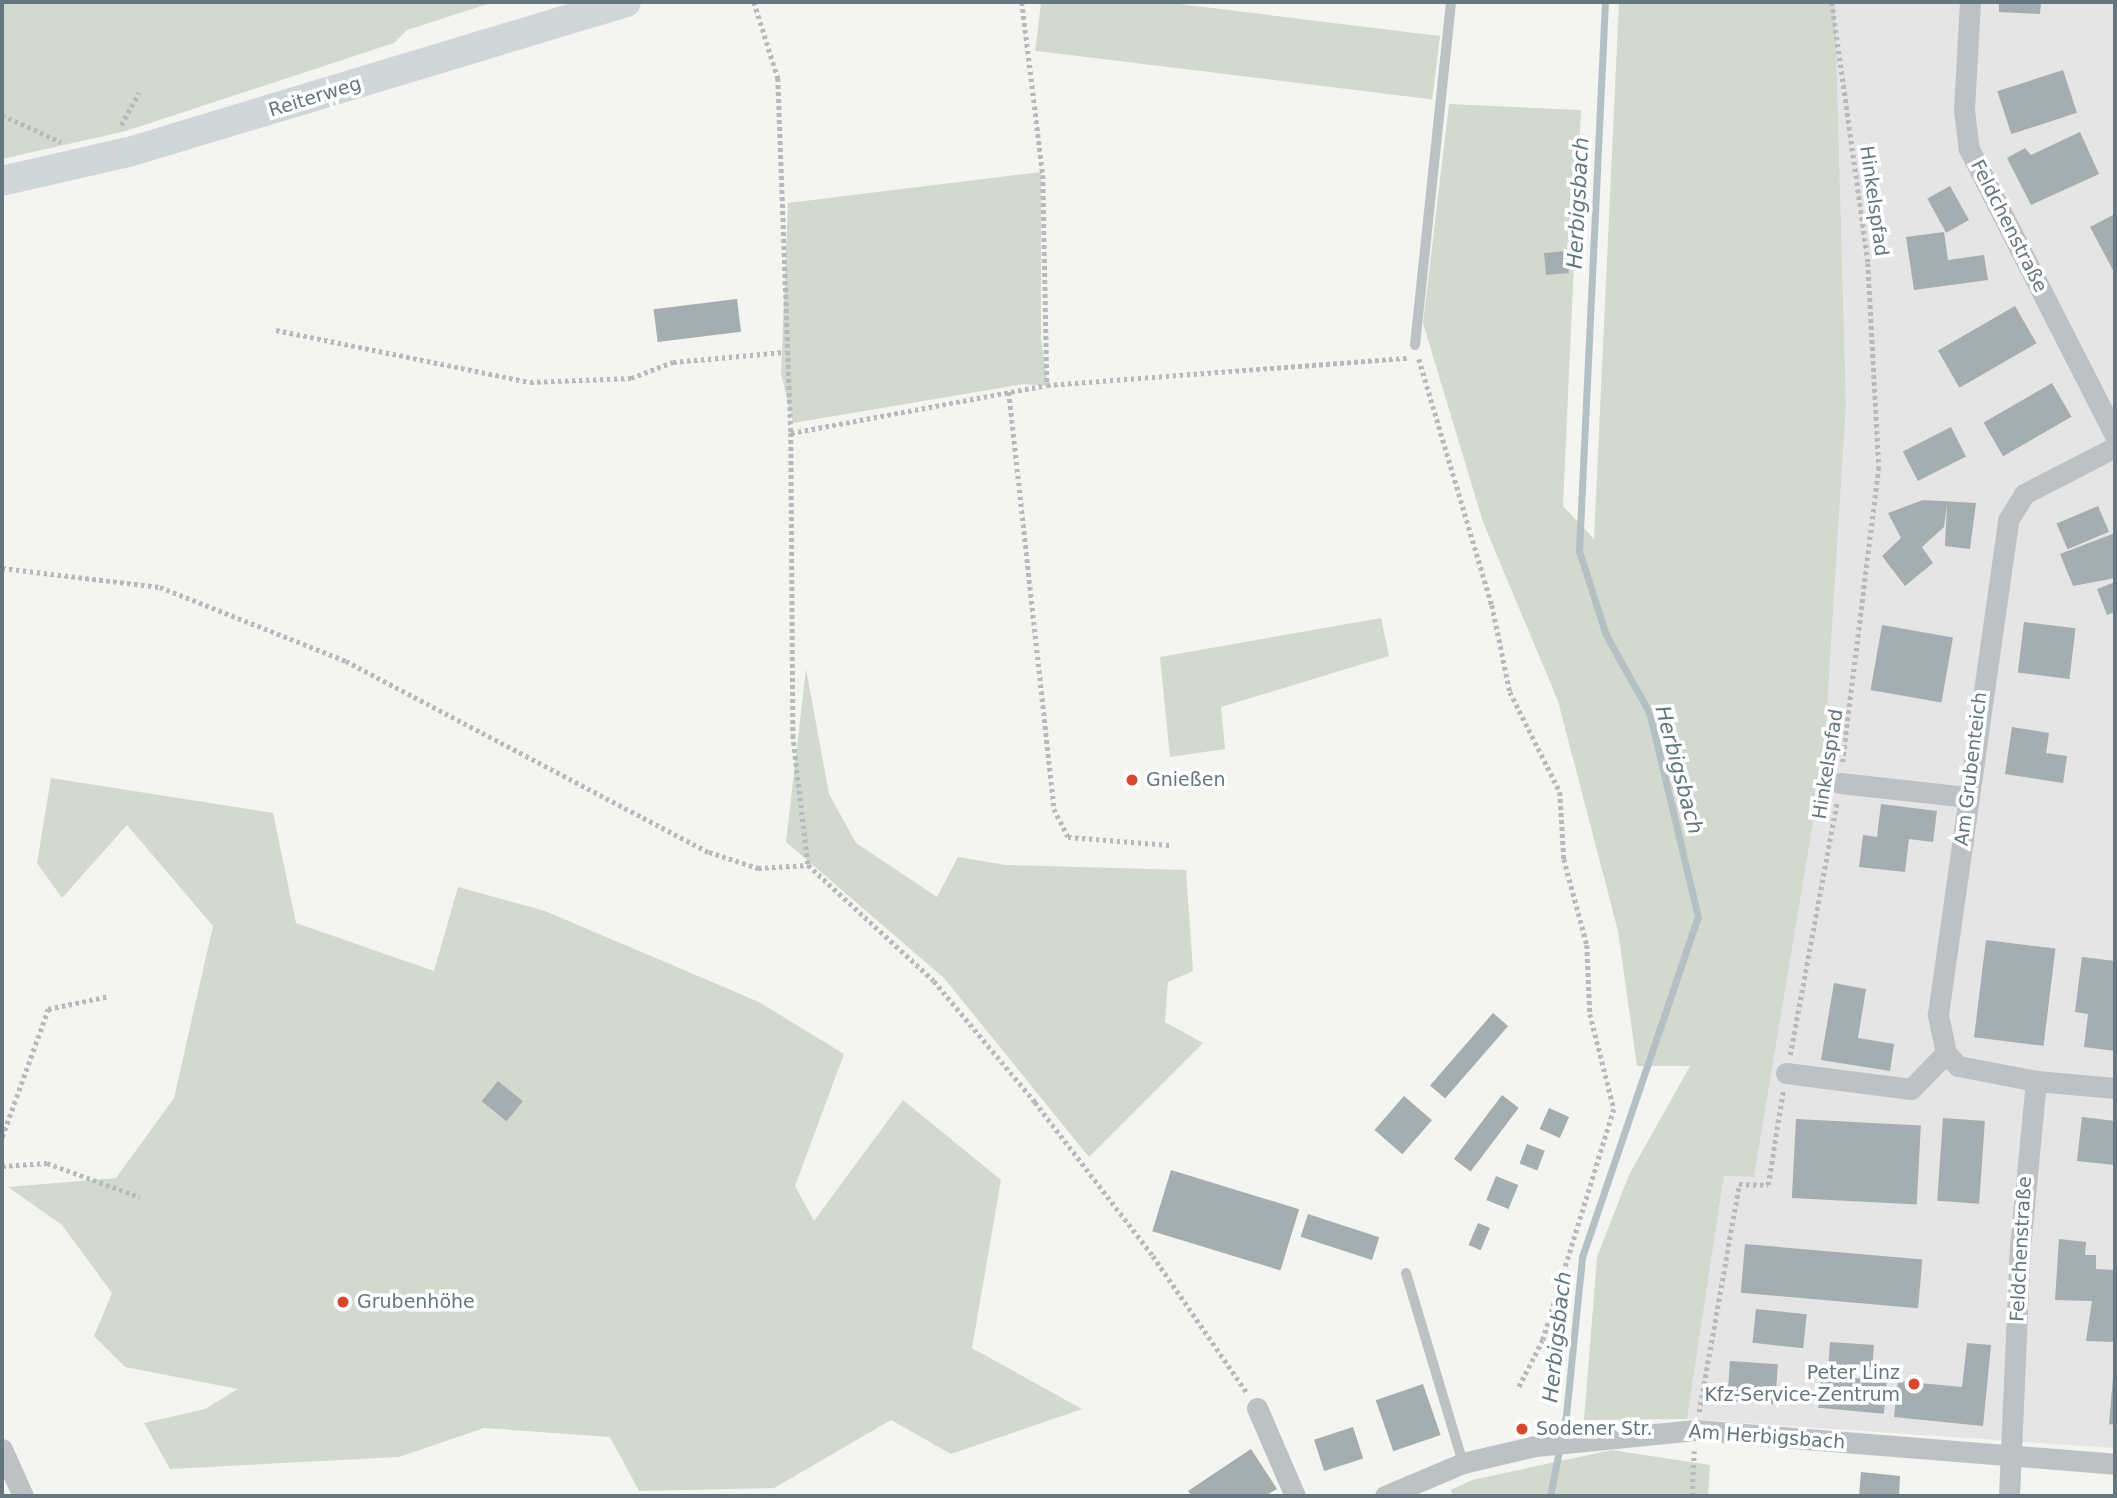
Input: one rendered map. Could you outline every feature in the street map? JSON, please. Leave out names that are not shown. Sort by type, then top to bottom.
[{"type":"street","name":"Reiterweg","points":[[2,181],[62,156],[626,2]]},
{"type":"street","name":"Feldchenstraße","points":[[1970,2],[1964,110],[1969,149],[2115,435]]},
{"type":"street","name":"Am Grubenteich","points":[[1946,1053],[1938,1014],[1966,797],[2008,520],[2024,494],[2115,447]]},
{"type":"street","points":[[1840,783],[1966,797]]},
{"type":"street","points":[[1786,1073],[1911,1090],[1946,1053],[1976,1072],[2115,1088]]},
{"type":"street","name":"Feldchenstraße","points":[[2009,1496],[2013,1458],[2020,1247],[2036,1081]]},
{"type":"street","points":[[1257,1408],[1296,1496]]},
{"type":"street","name":"Am Herbigsbach","points":[[1385,1496],[1463,1463],[1535,1446],[1592,1436],[1695,1430],[2013,1458],[2115,1464]]},
{"type":"street","points":[[2,1449],[23,1496]]},
{"type":"lane","points":[[1415,345],[1451,2]]},
{"type":"lane","points":[[1406,1273],[1463,1463]]},
{"type":"path","points":[[754,2],[778,78],[785,352],[791,433],[793,734],[808,865],[934,981],[1035,1102],[1153,1256],[1257,1408]]},
{"type":"path","points":[[1022,2],[1043,175],[1047,385]]},
{"type":"path","name":"Hinkelspfad","points":[[1692,1496],[1695,1430],[1739,1184],[1768,1185],[1840,783],[1879,467],[1868,264],[1832,2]]},
{"type":"path","points":[[113,127],[124,124],[139,93]]},
{"type":"path","points":[[2,115],[62,156],[70,139]]},
{"type":"path","points":[[276,330],[530,382],[631,378],[673,362],[785,352]]},
{"type":"path","points":[[791,433],[1047,385],[1408,358],[1415,345]]},
{"type":"path","points":[[1415,345],[1492,605],[1510,692],[1559,792],[1564,859],[1587,945],[1590,1014],[1614,1109],[1543,1340],[1518,1389]]},
{"type":"path","points":[[1009,392],[1054,809],[1068,836],[1170,845]]},
{"type":"path","points":[[2,568],[160,587],[346,661],[709,852],[758,868],[808,865]]},
{"type":"path","points":[[2,1137],[48,1009],[108,996]]},
{"type":"path","points":[[2,1166],[47,1163],[140,1197]]},
{"type":"shaded area","points":[[2,2],[494,2],[407,30],[394,43],[126,131],[2,159]]},
{"type":"shaded area","points":[[1041,2],[1163,2],[1440,36],[1432,100],[1035,51]]},
{"type":"shaded area","points":[[1619,2],[1835,2],[1846,404],[1824,758],[1754,1177],[1724,1176],[1687,1419],[1584,1420],[1597,1257],[1629,1175],[1690,1066],[1637,1066],[1618,931],[1558,701],[1483,522],[1423,323],[1449,104],[1581,110],[1563,506],[1594,539]]},
{"type":"shaded area","points":[[1835,2],[2115,2],[2115,1448],[1687,1419],[1724,1176],[1754,1177],[1824,758],[1846,404]]},
{"type":"shaded area","points":[[1041,172],[1041,338],[1048,386],[1024,384],[793,423],[781,374],[788,203]]},
{"type":"shaded area","points":[[1381,618],[1389,656],[1221,707],[1225,749],[1170,757],[1160,657]]},
{"type":"shaded area","points":[[806,669],[829,794],[856,843],[937,897],[958,857],[1006,865],[1186,870],[1193,971],[1168,982],[1165,1022],[1203,1043],[1089,1157],[944,978],[786,842]]},
{"type":"shaded area","points":[[51,778],[273,813],[296,923],[434,971],[458,887],[545,911],[759,1002],[844,1054],[795,1186],[814,1221],[903,1100],[1001,1180],[972,1348],[1082,1409],[951,1454],[891,1420],[774,1488],[639,1491],[610,1437],[484,1428],[399,1457],[170,1469],[144,1423],[205,1409],[238,1389],[125,1367],[94,1336],[112,1293],[62,1225],[8,1187],[116,1178],[174,1098],[213,926],[127,825],[62,898],[37,863]]},
{"type":"shaded area","points":[[1612,1450],[1710,1465],[1708,1496],[1452,1496],[1451,1490],[1472,1480]]},
{"type":"building","points":[[1999,2],[2041,2],[2040,14],[1999,12]]},
{"type":"building","points":[[2063,70],[2077,113],[2011,134],[1997,91]]},
{"type":"building","points":[[2080,132],[2099,174],[2031,205],[2007,158],[2025,148],[2031,155]]},
{"type":"building","points":[[1950,186],[1969,220],[1946,233],[1927,199]]},
{"type":"building","points":[[2115,214],[2115,274],[2090,227]]},
{"type":"building","points":[[1944,232],[1948,260],[1984,255],[1988,280],[1914,290],[1906,237]]},
{"type":"building","points":[[1567,251],[1569,273],[1546,275],[1544,253]]},
{"type":"building","points":[[737,299],[741,332],[658,342],[654,309]]},
{"type":"building","points":[[2015,306],[2036,343],[1959,388],[1938,350]]},
{"type":"building","points":[[2052,383],[2072,417],[2003,456],[1984,422]]},
{"type":"building","points":[[1951,427],[1966,456],[1918,481],[1903,452]]},
{"type":"building","points":[[1923,500],[1976,503],[1970,549],[1945,546],[1947,504],[1944,527],[1922,547],[1933,563],[1905,586],[1882,556],[1901,538],[1888,513]]},
{"type":"building","points":[[2098,506],[2109,532],[2068,549],[2057,524]]},
{"type":"building","points":[[2115,533],[2115,578],[2073,586],[2060,554]]},
{"type":"building","points":[[2115,582],[2115,612],[2107,615],[2097,589]]},
{"type":"building","points":[[2024,622],[2076,628],[2069,679],[2018,673]]},
{"type":"building","points":[[1882,625],[1953,638],[1941,702],[1871,690]]},
{"type":"building","points":[[2012,727],[2049,733],[2046,753],[2067,756],[2063,783],[2005,774]]},
{"type":"building","points":[[1881,804],[1937,811],[1933,842],[1909,839],[1905,872],[1859,867],[1863,835],[1877,837]]},
{"type":"building","points":[[1986,940],[2055,949],[2044,1046],[1974,1037]]},
{"type":"building","points":[[2082,957],[2115,961],[2115,1051],[2084,1047],[2088,1014],[2075,1012]]},
{"type":"building","points":[[1834,983],[1866,989],[1858,1038],[1894,1044],[1890,1071],[1821,1060]]},
{"type":"building","points":[[1493,1013],[1508,1026],[1445,1099],[1430,1085]]},
{"type":"building","points":[[498,1081],[523,1101],[507,1121],[482,1101]]},
{"type":"building","points":[[1502,1095],[1519,1108],[1471,1172],[1454,1159]]},
{"type":"building","points":[[1404,1096],[1432,1120],[1402,1154],[1374,1130]]},
{"type":"building","points":[[1549,1108],[1569,1117],[1560,1138],[1540,1129]]},
{"type":"building","points":[[2082,1117],[2115,1121],[2115,1165],[2077,1161]]},
{"type":"building","points":[[1943,1118],[1985,1121],[1979,1204],[1937,1201]]},
{"type":"building","points":[[1796,1119],[1921,1126],[1917,1204],[1792,1198]]},
{"type":"building","points":[[1527,1144],[1545,1151],[1537,1170],[1519,1164]]},
{"type":"building","points":[[1171,1170],[1299,1209],[1280,1270],[1152,1231]]},
{"type":"building","points":[[1496,1176],[1518,1185],[1509,1209],[1486,1200]]},
{"type":"building","points":[[1308,1214],[1379,1237],[1372,1260],[1301,1237]]},
{"type":"building","points":[[1478,1223],[1490,1228],[1481,1250],[1469,1245]]},
{"type":"building","points":[[2059,1239],[2086,1242],[2085,1255],[2096,1255],[2096,1269],[2115,1270],[2115,1342],[2086,1341],[2092,1301],[2055,1300]]},
{"type":"building","points":[[1745,1244],[1922,1260],[1918,1308],[1741,1293]]},
{"type":"building","points":[[1756,1309],[1807,1314],[1803,1348],[1752,1343]]},
{"type":"building","points":[[1830,1342],[1874,1345],[1872,1367],[1828,1364]]},
{"type":"building","name":"Peter Linz Kfz-Service-Zentrum","points":[[1967,1343],[1991,1345],[1983,1426],[1894,1417],[1898,1381],[1962,1387]]},
{"type":"building","points":[[1730,1361],[1778,1364],[1775,1404],[1727,1401]]},
{"type":"building","points":[[1821,1375],[1887,1381],[1884,1414],[1818,1408]]},
{"type":"building","points":[[2115,1377],[2115,1425],[2109,1424]]},
{"type":"building","points":[[1423,1384],[1441,1435],[1393,1451],[1376,1400]]},
{"type":"building","points":[[1353,1427],[1363,1458],[1324,1471],[1314,1440]]},
{"type":"building","points":[[1251,1449],[1277,1489],[1265,1496],[1192,1496],[1188,1491]]},
{"type":"building","points":[[1861,1472],[1900,1476],[1899,1496],[1859,1496]]},
{"type":"waterway","name":"Herbigsbach","points":[[1550,1496],[1566,1415],[1582,1257],[1698,917],[1649,712],[1606,635],[1579,551],[1605,2]]},
{"type":"place","name":"Gnießen","points":[[1132,780]]},
{"type":"place","name":"Grubenhöhe","points":[[343,1302]]},
{"type":"place","name":"Peter Linz Kfz-Service-Zentrum","points":[[1914,1384]]},
{"type":"place","name":"Sodener Str.","points":[[1522,1429]]}]
